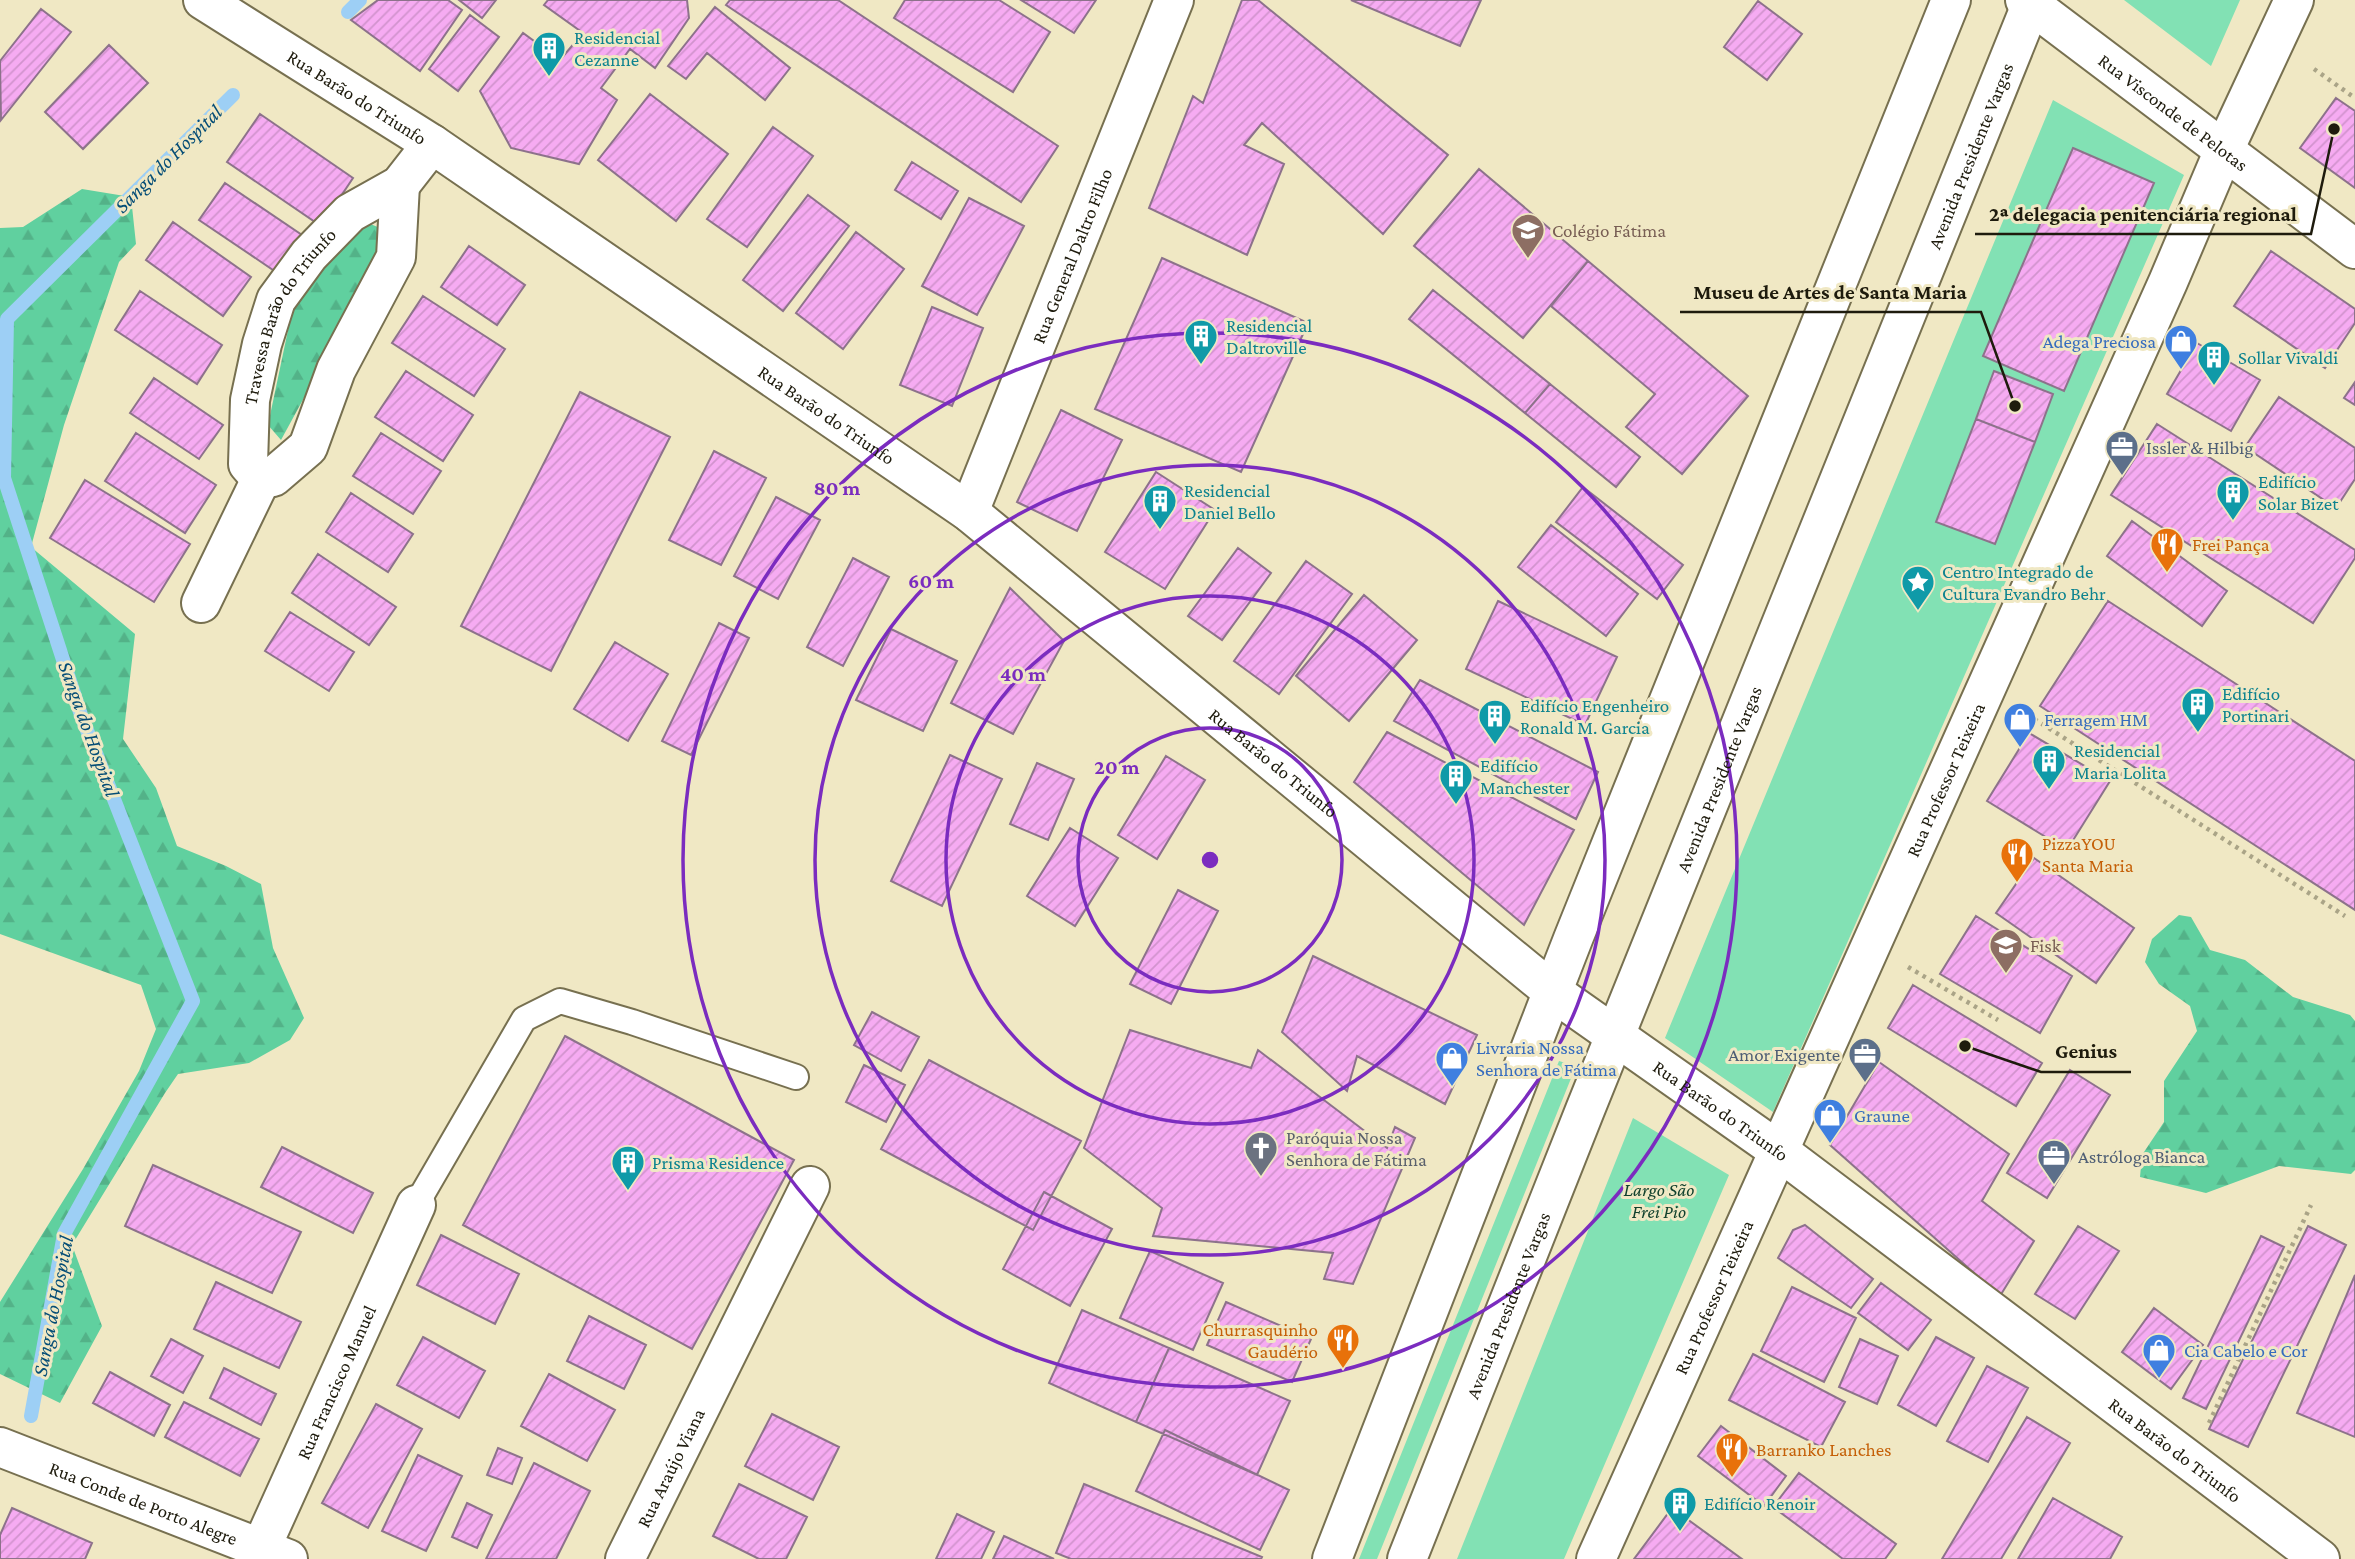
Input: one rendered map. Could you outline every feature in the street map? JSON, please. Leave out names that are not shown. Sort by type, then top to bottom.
[{"type":"street","name":"Rua Barão do Triunfo","points":[[203,0],[432,145],[969,512],[1553,992],[1779,1151],[2320,1559]]},
{"type":"street","name":"Rua General Daltro Filho","points":[[969,512],[1174,0]]},
{"type":"street","points":[[1332,1559],[1553,992],[1951,0]]},
{"type":"street","name":"Rua Professor Teixeira","points":[[1596,1559],[2168,282],[2224,150],[2294,0]]},
{"type":"street","name":"Rua Visconde de Pelotas","points":[[2030,1],[2355,249]]},
{"type":"street","name":"Avenida Presidente Vargas","points":[[1407,1559],[2030,1]]},
{"type":"street","name":"Travessa Barão do Triunfo","points":[[261,479],[247,464],[250,400],[262,344],[276,300],[309,255],[350,214],[400,185],[432,145]]},
{"type":"street","points":[[201,603],[261,479],[273,478],[308,447],[336,370],[396,257],[400,185]]},
{"type":"street","name":"Rua Araújo Viana","points":[[625,1559],[810,1186]]},
{"type":"street","name":"Rua Francisco Manuel","points":[[268,1555],[416,1205]]},
{"type":"street","name":"Rua Conde de Porto Alegre","points":[[0,1447],[268,1555]]},
{"type":"lane","points":[[416,1205],[524,1019],[560,1001],[796,1077]]},
{"type":"path","points":[[2314,69],[2355,98]]},
{"type":"path","points":[[2019,709],[2345,916]]},
{"type":"path","points":[[1901,963],[1998,1020]]},
{"type":"path","points":[[2208,1424],[2311,1205]]},
{"type":"green space","points":[[2124,0],[2240,0],[2211,66]]},
{"type":"green space","points":[[2053,100],[2184,175],[1773,1112],[1665,1038]]},
{"type":"green space","points":[[82,189],[131,197],[136,244],[119,262],[64,425],[31,547],[135,634],[123,739],[156,788],[177,846],[261,884],[273,948],[304,1018],[290,1040],[249,1063],[178,1074],[165,1093],[72,1245],[102,1326],[60,1403],[0,1374],[0,1302],[83,1169],[139,1071],[156,1029],[141,985],[0,934],[0,228],[23,227]]},
{"type":"green space","points":[[368,223],[380,228],[383,243],[373,271],[281,440],[268,425],[291,316],[305,284],[340,234]]},
{"type":"green space","points":[[2179,915],[2191,917],[2210,950],[2245,960],[2293,997],[2350,1015],[2355,1021],[2355,1170],[2351,1174],[2279,1166],[2206,1193],[2140,1177],[2142,1155],[2164,1122],[2164,1081],[2197,1031],[2190,1006],[2159,984],[2145,962],[2152,939]]},
{"type":"green space","points":[[1559,1061],[1576,1066],[1377,1559],[1359,1559]]},
{"type":"green space","name":"Largo São Frei Pio","points":[[1633,1118],[1729,1175],[1564,1559],[1457,1559]]},
{"type":"building","points":[[378,0],[448,0],[462,10],[420,71],[351,20]]},
{"type":"building","points":[[459,0],[496,0],[482,18]]},
{"type":"building","name":"Residencial Cezanne","points":[[548,0],[687,0],[689,18],[655,68],[630,49],[601,88],[617,100],[579,164],[511,148],[480,91],[523,33],[560,60],[583,33],[544,5]]},
{"type":"building","points":[[730,0],[838,0],[1058,146],[1021,202],[726,5]]},
{"type":"building","points":[[905,0],[999,0],[1050,32],[1013,92],[894,18]]},
{"type":"building","points":[[1021,0],[1096,0],[1074,33]]},
{"type":"building","points":[[1242,0],[1258,0],[1448,155],[1383,234],[1262,123],[1244,145],[1284,164],[1247,255],[1149,208],[1193,96],[1203,103]]},
{"type":"building","points":[[1351,0],[1481,0],[1460,46]]},
{"type":"building","points":[[1758,1],[1802,34],[1767,80],[1724,47]]},
{"type":"building","points":[[715,7],[790,68],[765,100],[707,53],[686,79],[668,66]]},
{"type":"building","points":[[41,9],[71,32],[1,120],[0,61]]},
{"type":"building","points":[[470,15],[499,37],[458,91],[429,69]]},
{"type":"building","points":[[109,45],[148,83],[83,149],[45,112]]},
{"type":"building","points":[[650,94],[728,154],[676,221],[598,160]]},
{"type":"building","points":[[2336,98],[2355,111],[2355,188],[2300,148]]},
{"type":"building","points":[[260,114],[353,178],[321,226],[227,162]]},
{"type":"building","points":[[773,127],[813,156],[747,247],[707,219]]},
{"type":"building","points":[[2073,148],[2154,183],[2064,391],[1983,356]]},
{"type":"building","points":[[912,162],[958,191],[941,219],[895,190]]},
{"type":"building","points":[[1479,169],[1588,261],[1523,338],[1414,246]]},
{"type":"building","points":[[225,183],[305,237],[279,274],[199,220]]},
{"type":"building","points":[[808,195],[849,226],[783,311],[743,280]]},
{"type":"building","points":[[969,198],[1024,226],[977,315],[922,286]]},
{"type":"building","points":[[173,222],[251,277],[223,316],[146,260]]},
{"type":"building","points":[[856,232],[904,269],[843,349],[796,313]]},
{"type":"building","points":[[469,246],[525,285],[497,325],[441,287]]},
{"type":"building","points":[[2271,251],[2355,309],[2355,323],[2325,368],[2234,306]]},
{"type":"building","name":"Residencial Daltroville","points":[[1162,258],[1308,323],[1241,472],[1095,409]]},
{"type":"building","points":[[1588,261],[1748,396],[1682,474],[1626,427],[1655,394],[1551,306]]},
{"type":"building","points":[[1433,290],[1550,384],[1525,413],[1409,319]]},
{"type":"building","points":[[140,291],[222,345],[197,384],[115,330]]},
{"type":"building","points":[[423,296],[505,349],[474,396],[392,343]]},
{"type":"building","points":[[932,307],[983,328],[952,406],[900,385]]},
{"type":"building","name":"Sollar Vivaldi","points":[[2197,343],[2260,380],[2231,431],[2167,394]]},
{"type":"building","points":[[406,371],[473,415],[443,461],[375,417]]},
{"type":"building","points":[[1994,371],[2053,394],[2035,442],[1976,419]]},
{"type":"building","points":[[154,378],[223,425],[199,459],[130,413]]},
{"type":"building","points":[[2355,382],[2355,405],[2344,398]]},
{"type":"building","points":[[1550,384],[1640,457],[1616,487],[1525,413]]},
{"type":"building","points":[[580,392],[670,437],[551,671],[461,626]]},
{"type":"building","points":[[2279,397],[2355,448],[2355,479],[2336,508],[2245,447]]},
{"type":"building","points":[[1061,410],[1122,440],[1077,531],[1017,502]]},
{"type":"building","points":[[1976,419],[2035,442],[1995,544],[1936,522]]},
{"type":"building","name":"Edifício Solar Bizet","points":[[2157,424],[2355,550],[2355,558],[2313,623],[2111,495]]},
{"type":"building","points":[[136,433],[216,485],[185,533],[105,481]]},
{"type":"building","points":[[381,433],[441,471],[413,514],[353,476]]},
{"type":"building","points":[[714,451],[766,478],[721,565],[669,540]]},
{"type":"building","name":"Residencial Daniel Bello","points":[[1156,472],[1215,510],[1165,589],[1105,552]]},
{"type":"building","points":[[85,480],[190,544],[154,602],[50,538]]},
{"type":"building","points":[[1583,487],[1683,565],[1657,599],[1556,522]]},
{"type":"building","points":[[351,493],[413,534],[388,572],[326,532]]},
{"type":"building","points":[[776,497],[820,520],[778,599],[734,576]]},
{"type":"building","name":"Frei Pança","points":[[2132,521],[2227,591],[2202,626],[2107,556]]},
{"type":"building","points":[[1551,525],[1638,594],[1606,636],[1518,567]]},
{"type":"building","points":[[1238,548],[1271,573],[1222,640],[1188,616]]},
{"type":"building","points":[[318,554],[396,607],[369,645],[292,593]]},
{"type":"building","points":[[853,558],[889,577],[843,666],[807,647]]},
{"type":"building","points":[[1306,561],[1352,594],[1279,694],[1234,661]]},
{"type":"building","points":[[1010,588],[1064,641],[1013,734],[951,703]]},
{"type":"building","points":[[1364,595],[1417,640],[1349,721],[1296,676]]},
{"type":"building","points":[[1498,601],[1617,657],[1585,725],[1466,669]]},
{"type":"building","name":"Edifício Portinari","points":[[2108,601],[2355,761],[2355,910],[2040,706]]},
{"type":"building","points":[[290,612],[354,652],[329,691],[265,651]]},
{"type":"building","points":[[719,623],[749,638],[691,755],[662,741]]},
{"type":"building","points":[[891,629],[957,661],[923,731],[856,700]]},
{"type":"building","points":[[615,642],[668,674],[628,741],[574,709]]},
{"type":"building","name":"Edifício Engenheiro Ronald M. Garcia","points":[[1420,680],[1598,772],[1576,819],[1394,721]]},
{"type":"building","name":"Edifício Manchester","points":[[1387,732],[1574,830],[1524,925],[1354,782]]},
{"type":"building","name":"Residencial Maria Lolita","points":[[2029,733],[2110,781],[2067,850],[1987,801]]},
{"type":"building","points":[[950,755],[1002,779],[942,906],[891,881]]},
{"type":"building","points":[[1166,756],[1205,780],[1157,859],[1118,835]]},
{"type":"building","points":[[1037,763],[1074,779],[1048,840],[1010,824]]},
{"type":"building","points":[[1070,828],[1118,858],[1075,926],[1027,896]]},
{"type":"building","points":[[2034,858],[2134,928],[2096,983],[1996,913]]},
{"type":"building","points":[[1178,890],[1218,911],[1171,1004],[1130,984]]},
{"type":"building","name":"Fisk","points":[[1976,916],[2072,976],[2040,1033],[1940,974]]},
{"type":"building","points":[[1313,956],[1477,1035],[1445,1104],[1357,1056],[1347,1091],[1282,1032]]},
{"type":"building","points":[[1913,985],[2042,1063],[2016,1106],[1888,1028]]},
{"type":"building","points":[[872,1012],[919,1037],[901,1071],[854,1045]]},
{"type":"building","name":"Paróquia Nossa Senhora de Fátima","points":[[1130,1030],[1251,1068],[1258,1050],[1387,1148],[1395,1127],[1415,1138],[1353,1284],[1324,1279],[1333,1253],[1153,1236],[1162,1208],[1084,1148]]},
{"type":"building","name":"Prisma Residence","points":[[565,1036],[794,1160],[692,1349],[463,1225]]},
{"type":"building","points":[[929,1060],[1081,1141],[1033,1230],[881,1149]]},
{"type":"building","points":[[1879,1062],[2009,1154],[1982,1201],[2034,1241],[2000,1296],[1830,1145]]},
{"type":"building","points":[[864,1065],[905,1085],[886,1122],[846,1102]]},
{"type":"building","points":[[2070,1070],[2110,1095],[2047,1198],[2007,1173]]},
{"type":"building","points":[[282,1147],[373,1193],[353,1233],[261,1187]]},
{"type":"building","points":[[153,1165],[301,1232],[272,1293],[125,1226]]},
{"type":"building","points":[[1044,1192],[1112,1229],[1070,1306],[1003,1269]]},
{"type":"building","points":[[1805,1225],[1873,1279],[1851,1308],[1778,1258],[1793,1230]]},
{"type":"building","points":[[2078,1226],[2119,1251],[2075,1319],[2035,1294]]},
{"type":"building","points":[[2308,1226],[2346,1245],[2248,1447],[2209,1429]]},
{"type":"building","points":[[441,1235],[519,1274],[495,1324],[417,1285]]},
{"type":"building","points":[[2261,1236],[2284,1247],[2206,1409],[2183,1398]]},
{"type":"building","points":[[1150,1251],[1223,1283],[1193,1350],[1120,1318]]},
{"type":"building","points":[[2355,1275],[2355,1437],[2297,1413]]},
{"type":"building","points":[[216,1282],[301,1322],[279,1368],[194,1329]]},
{"type":"building","points":[[1881,1283],[1931,1320],[1908,1350],[1858,1313]]},
{"type":"building","points":[[1792,1287],[1856,1318],[1824,1382],[1761,1351]]},
{"type":"building","points":[[1226,1302],[1311,1339],[1292,1382],[1207,1345]]},
{"type":"building","points":[[2154,1308],[2203,1345],[2171,1389],[2122,1352]]},
{"type":"building","points":[[1082,1310],[1169,1348],[1136,1422],[1049,1383]]},
{"type":"building","points":[[589,1316],[646,1345],[624,1389],[567,1361]]},
{"type":"building","points":[[423,1337],[485,1371],[459,1418],[397,1385]]},
{"type":"building","points":[[1936,1337],[1974,1358],[1936,1426],[1898,1405]]},
{"type":"building","points":[[171,1339],[203,1356],[183,1393],[151,1376]]},
{"type":"building","points":[[1860,1339],[1898,1356],[1877,1404],[1839,1387]]},
{"type":"building","points":[[1169,1348],[1290,1401],[1257,1475],[1136,1422]]},
{"type":"building","points":[[1753,1354],[1845,1402],[1821,1447],[1729,1400]]},
{"type":"building","points":[[1987,1366],[2028,1388],[1988,1462],[1947,1441]]},
{"type":"building","points":[[224,1368],[276,1394],[261,1425],[210,1398]]},
{"type":"building","points":[[110,1372],[170,1405],[154,1436],[93,1403]]},
{"type":"building","points":[[549,1374],[615,1410],[587,1461],[521,1426]]},
{"type":"building","points":[[184,1402],[259,1439],[240,1476],[165,1437]]},
{"type":"building","points":[[376,1404],[422,1429],[368,1528],[322,1503]]},
{"type":"building","points":[[772,1414],[839,1447],[813,1500],[745,1466]]},
{"type":"building","points":[[2027,1417],[2070,1443],[2001,1559],[1942,1559]]},
{"type":"building","points":[[1721,1426],[1786,1476],[1764,1506],[1698,1456]]},
{"type":"building","points":[[1165,1430],[1289,1490],[1260,1550],[1136,1491]]},
{"type":"building","points":[[498,1448],[522,1458],[512,1484],[487,1475]]},
{"type":"building","points":[[418,1455],[462,1476],[426,1551],[382,1531]]},
{"type":"building","points":[[534,1463],[590,1491],[556,1559],[486,1559]]},
{"type":"building","points":[[1799,1473],[1896,1544],[1885,1559],[1843,1559],[1773,1507]]},
{"type":"building","points":[[739,1484],[807,1517],[786,1559],[759,1559],[713,1536]]},
{"type":"building","points":[[1084,1484],[1262,1557],[1071,1559],[1056,1553]]},
{"type":"building","points":[[2053,1498],[2122,1537],[2110,1559],[2018,1559]]},
{"type":"building","points":[[467,1503],[492,1515],[477,1548],[452,1537]]},
{"type":"building","points":[[12,1508],[92,1543],[85,1559],[0,1559],[0,1535]]},
{"type":"building","name":"Edifício Renoir","points":[[1672,1508],[1742,1559],[1634,1559]]},
{"type":"building","points":[[957,1514],[994,1532],[981,1559],[936,1559]]},
{"type":"building","points":[[1004,1536],[1054,1559],[993,1559]]},
{"type":"waterway","name":"Sanga do Hospital","points":[[348,12],[360,0]]},
{"type":"waterway","name":"Sanga do Hospital","points":[[31,1416],[64,1234],[193,1001],[81,715],[4,478],[7,319],[233,95]]},
{"type":"place","name":"Residencial Cezanne","points":[[549,78]]},
{"type":"place","name":"2ª delegacia penitenciária regional","points":[[2334,129]]},
{"type":"place","name":"Colégio Fátima","points":[[1528,260]]},
{"type":"place","name":"Residencial Daltroville","points":[[1201,366]]},
{"type":"place","name":"Adega Preciosa","points":[[2181,371]]},
{"type":"place","name":"Sollar Vivaldi","points":[[2214,387]]},
{"type":"place","name":"Museu de Artes de Santa Maria","points":[[2015,406]]},
{"type":"place","name":"Issler & Hilbig","points":[[2122,477]]},
{"type":"place","name":"Edifício Solar Bizet","points":[[2233,522]]},
{"type":"place","name":"Residencial Daniel Bello","points":[[1160,531]]},
{"type":"place","name":"Frei Pança","points":[[2167,574]]},
{"type":"place","name":"Centro Integrado de Cultura Evandro Behr","points":[[1918,612]]},
{"type":"place","name":"Edifício Portinari","points":[[2198,734]]},
{"type":"place","name":"Edifício Engenheiro Ronald M. Garcia","points":[[1495,746]]},
{"type":"place","name":"Ferragem HM","points":[[2020,749]]},
{"type":"place","name":"Residencial Maria Lolita","points":[[2049,791]]},
{"type":"place","name":"Edifício Manchester","points":[[1456,806]]},
{"type":"place","name":"PizzaYOU Santa Maria","points":[[2017,884]]},
{"type":"place","name":"Fisk","points":[[2006,975]]},
{"type":"place","name":"Genius","points":[[1965,1046]]},
{"type":"place","name":"Amor Exigente","points":[[1865,1084]]},
{"type":"place","name":"Livraria Nossa Senhora de Fátima","points":[[1452,1088]]},
{"type":"place","name":"Graune","points":[[1830,1145]]},
{"type":"place","name":"Paróquia Nossa Senhora de Fátima","points":[[1261,1178]]},
{"type":"place","name":"Astróloga Bianca","points":[[2054,1186]]},
{"type":"place","name":"Prisma Residence","points":[[628,1192]]},
{"type":"place","name":"Churrasquinho Gaudério","points":[[1343,1370]]},
{"type":"place","name":"Cia Cabelo e Cor","points":[[2159,1380]]},
{"type":"place","name":"Barranko Lanches","points":[[1732,1479]]},
{"type":"place","name":"Edifício Renoir","points":[[1680,1533]]}]
